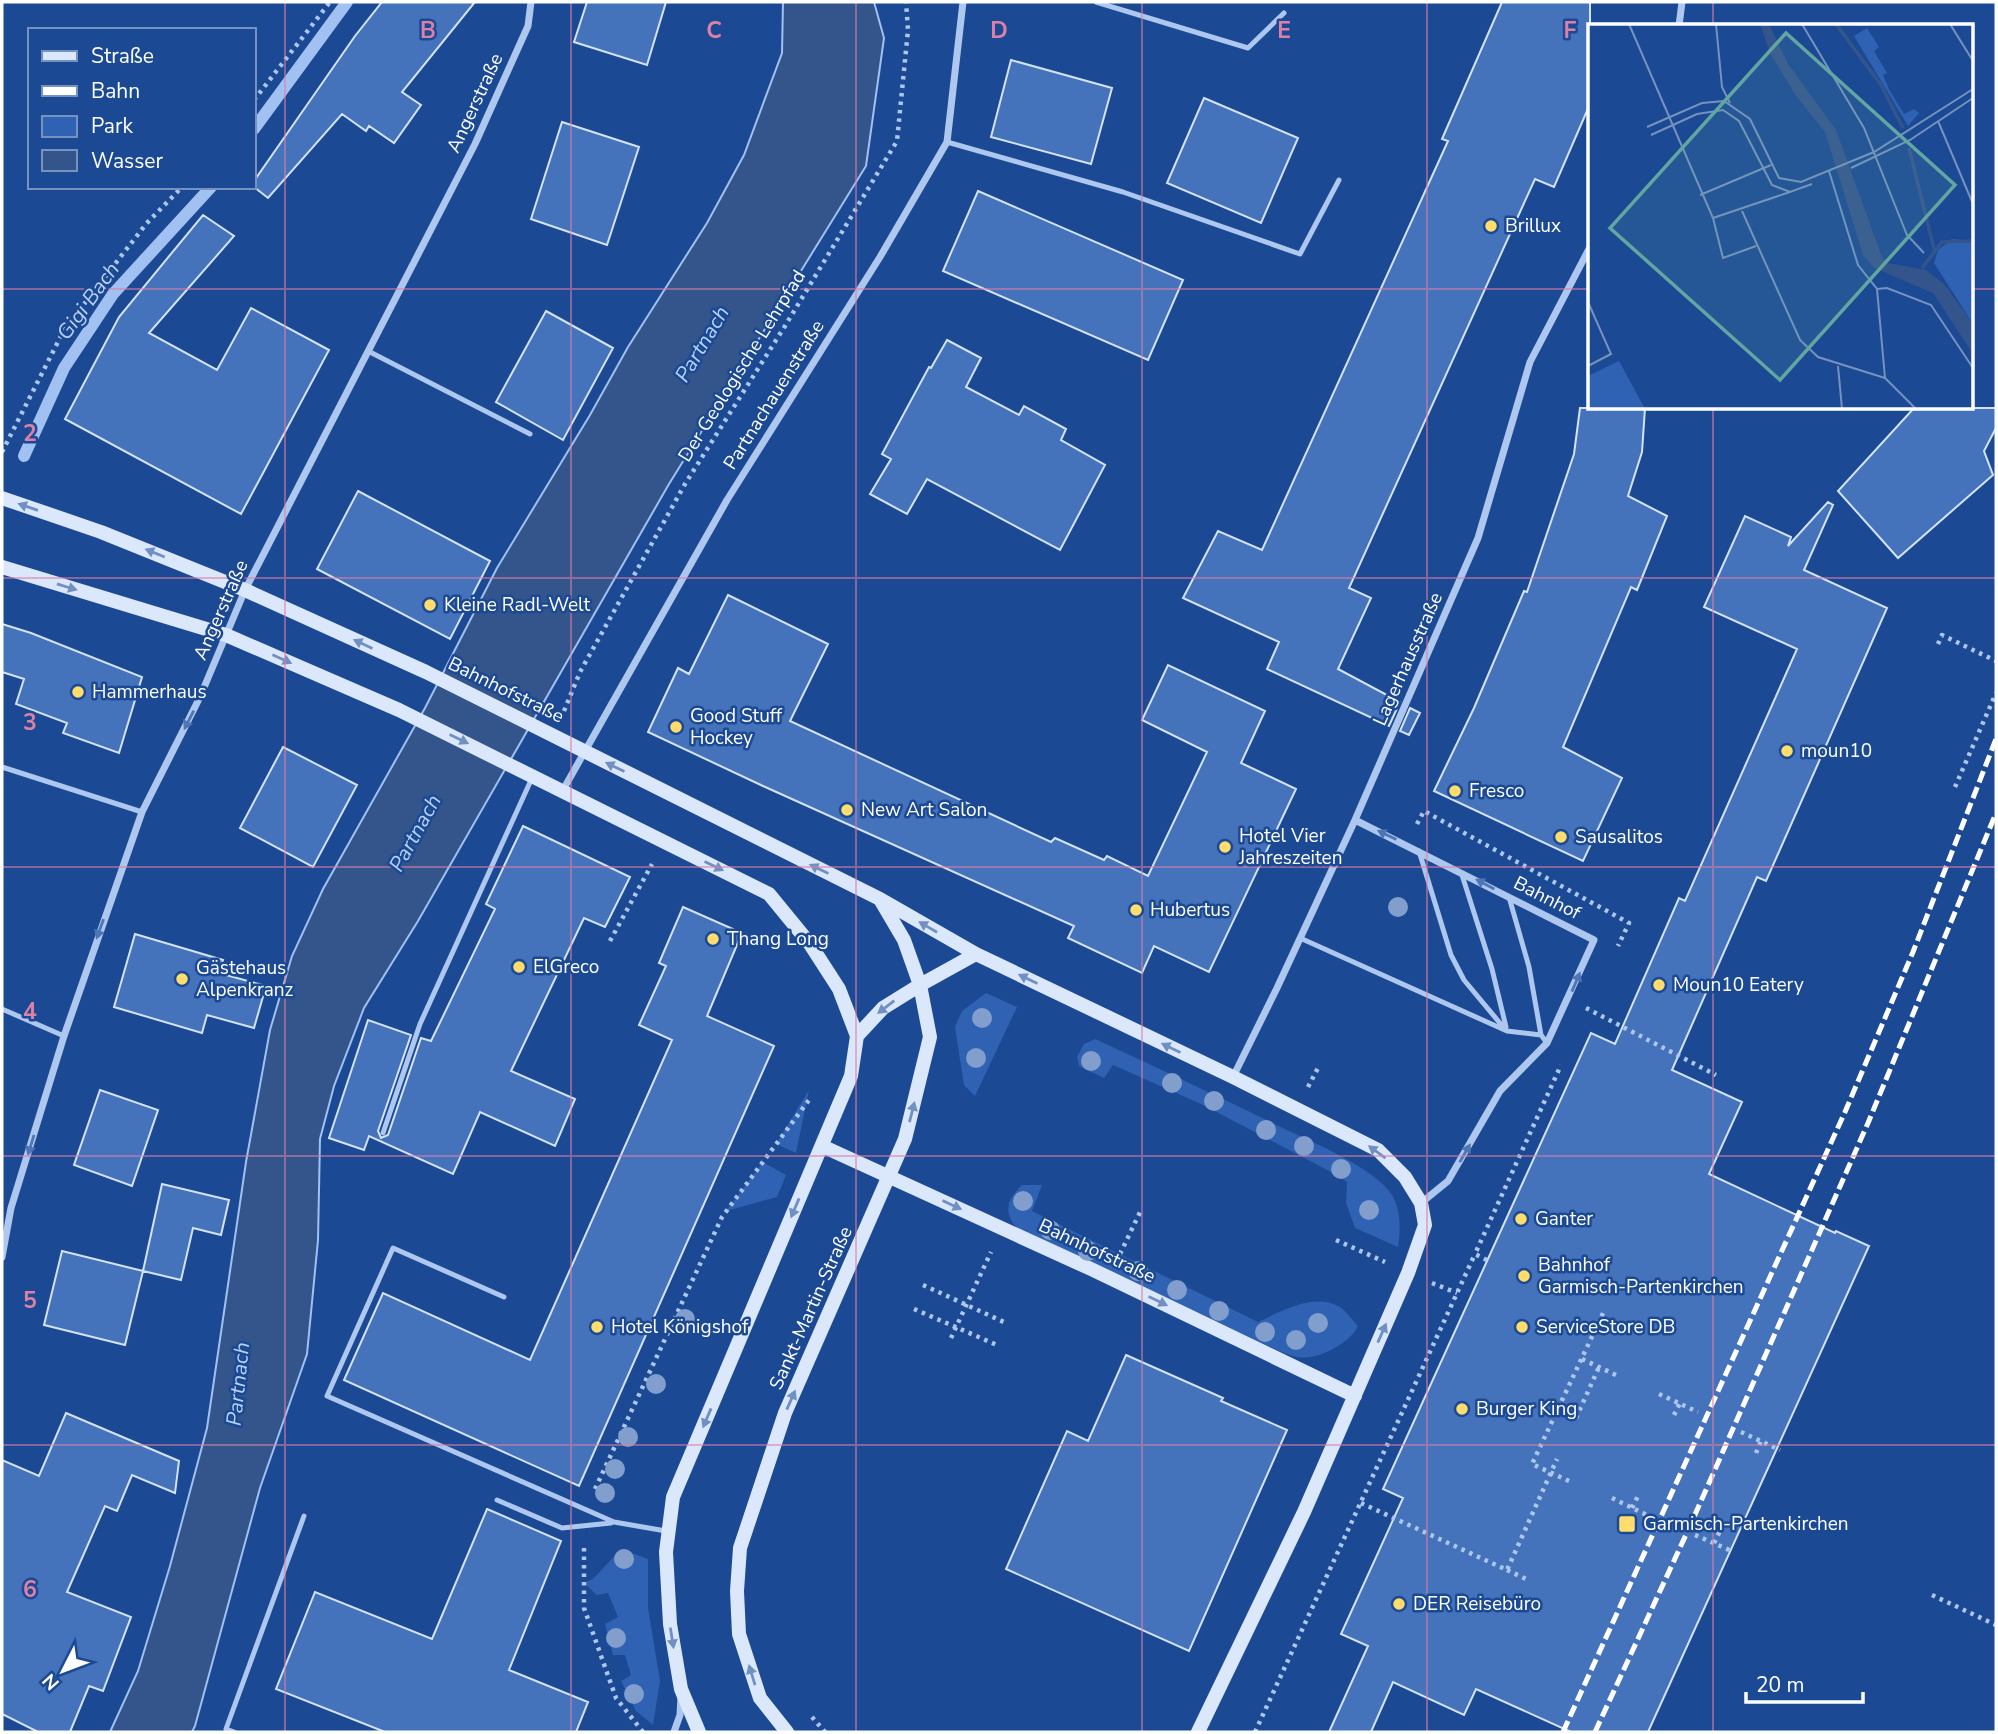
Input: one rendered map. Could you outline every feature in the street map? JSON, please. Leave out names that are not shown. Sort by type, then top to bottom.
[{"type":"main road","name":"Bahnhofstraße","points":[[2,498],[101,532],[245,590],[554,734],[584,752],[880,899],[976,954],[1378,1150],[1405,1177],[1421,1203]]},
{"type":"main road","points":[[2,567],[226,635],[400,710],[564,790],[769,894],[810,944],[839,989],[857,1036],[851,1076],[673,1497],[666,1552],[670,1625],[681,1689],[699,1732]]},
{"type":"main road","name":"Sankt-Martin-Straße","points":[[787,1732],[760,1698],[739,1634],[737,1591],[740,1548],[758,1487],[785,1413],[905,1139],[930,1037],[920,985],[904,940],[880,899]]},
{"type":"main road","points":[[857,1036],[883,1008],[976,954]]},
{"type":"main road","name":"Bahnhofstraße","points":[[822,1146],[1109,1277],[1355,1396]]},
{"type":"main road","points":[[1198,1732],[1304,1512],[1403,1286],[1425,1225],[1421,1203]]},
{"type":"street","name":"Angerstraße","points":[[2,1257],[11,1208],[64,1036],[142,812],[200,697],[245,590],[475,144],[528,26],[531,2]]},
{"type":"street","name":"Partnachauenstraße","points":[[564,790],[727,500],[880,257],[947,142],[963,2]]},
{"type":"street","points":[[1679,24],[1682,2]]},
{"type":"street","name":"Lagerhausstraße","points":[[1233,1077],[1355,820],[1478,538],[1530,362],[1588,251]]},
{"type":"street","name":"Bahnhof","points":[[1355,820],[1594,940],[1547,1043],[1500,1091],[1448,1181],[1421,1203]]},
{"type":"street","points":[[674,1732],[680,1715],[681,1689]]},
{"type":"lane","points":[[1096,2],[1248,48],[1283,13]]},
{"type":"lane","points":[[947,142],[1123,192],[1300,254],[1339,180]]},
{"type":"lane","points":[[368,351],[530,434]]},
{"type":"lane","points":[[2,767],[142,812]]},
{"type":"lane","points":[[383,1133],[420,1024],[533,775]]},
{"type":"lane","points":[[1419,850],[1451,955],[1464,980],[1507,1031]]},
{"type":"lane","points":[[1461,872],[1492,969],[1507,1031]]},
{"type":"lane","points":[[1509,897],[1529,967],[1541,1035],[1547,1043]]},
{"type":"lane","points":[[1300,938],[1507,1031],[1541,1035]]},
{"type":"lane","points":[[2,1009],[64,1036]]},
{"type":"lane","points":[[2,1205],[11,1208]]},
{"type":"lane","points":[[504,1297],[393,1248],[327,1396],[614,1522],[669,1531]]},
{"type":"lane","points":[[498,1500],[562,1528],[614,1522]]},
{"type":"lane","points":[[234,1732],[226,1729],[304,1516]]},
{"type":"path","points":[[256,97],[330,2]]},
{"type":"path","name":"Der Geologische Lehrpfad","points":[[554,734],[580,672],[685,484],[897,141],[908,30],[906,2]]},
{"type":"path","points":[[2,452],[64,330],[146,224],[180,189]]},
{"type":"path","points":[[1938,644],[1942,635],[1996,661]]},
{"type":"path","points":[[1955,787],[1996,693]]},
{"type":"path","points":[[610,942],[638,891]]},
{"type":"path","points":[[1587,1009],[1716,1075]]},
{"type":"path","points":[[1255,1732],[1567,1053]]},
{"type":"path","points":[[586,1510],[722,1217],[814,1094]]},
{"type":"path","points":[[1109,1277],[1142,1208]]},
{"type":"path","points":[[951,1338],[1002,1229]]},
{"type":"path","points":[[1475,1254],[1487,1259]]},
{"type":"path","points":[[923,1285],[1006,1323]]},
{"type":"path","points":[[914,1308],[997,1345]]},
{"type":"path","points":[[1569,1481],[1532,1464],[1604,1311]]},
{"type":"path","points":[[1582,1359],[1618,1376]]},
{"type":"path","points":[[1576,1418],[1599,1367]]},
{"type":"path","points":[[1660,1394],[1698,1412]]},
{"type":"path","points":[[1674,1415],[1680,1403]]},
{"type":"path","points":[[1741,1432],[1780,1450]]},
{"type":"path","points":[[1756,1453],[1761,1441]]},
{"type":"path","points":[[1507,1570],[1557,1460]]},
{"type":"path","points":[[1632,1508],[1637,1496]]},
{"type":"path","points":[[1612,1498],[1651,1517]]},
{"type":"path","points":[[1361,1503],[1525,1578]]},
{"type":"path","points":[[585,1525],[584,1608],[616,1698],[643,1732]]},
{"type":"path","points":[[1714,1543],[1720,1531]]},
{"type":"path","points":[[1695,1535],[1734,1552]]},
{"type":"path","points":[[1932,1595],[1996,1625]]},
{"type":"path","points":[[810,1714],[825,1732]]},
{"type":"green space","points":[[986,993],[1017,1007],[975,1096],[964,1085],[955,1027],[962,1011]]},
{"type":"green space","points":[[1095,1039],[1328,1149],[1369,1173],[1389,1191],[1396,1203],[1400,1226],[1398,1247],[1355,1228],[1346,1203],[1347,1182],[1335,1174],[1201,1104],[1113,1065],[1104,1078],[1079,1066],[1077,1057],[1084,1044]]},
{"type":"green space","points":[[809,1090],[796,1153],[776,1144]]},
{"type":"green space","points":[[763,1162],[786,1175],[777,1197],[726,1211]]},
{"type":"green space","points":[[1022,1185],[1042,1185],[1032,1211],[1258,1322],[1297,1305],[1318,1302],[1341,1308],[1358,1326],[1348,1339],[1323,1354],[1305,1358],[1282,1352],[1019,1230],[1010,1218],[1008,1207]]},
{"type":"green space","points":[[621,1549],[648,1559],[648,1608],[660,1681],[653,1725],[636,1711],[621,1681],[631,1675],[625,1655],[613,1655],[605,1624],[618,1617],[608,1593],[597,1595],[584,1583],[593,1579]]},
{"type":"water","name":"Partnach","points":[[783,2],[874,2],[884,38],[866,166],[669,484],[418,921],[364,1008],[334,1086],[320,1139],[318,1240],[307,1354],[260,1488],[195,1726],[192,1732],[110,1732],[138,1671],[170,1566],[207,1428],[246,1162],[270,1030],[292,956],[323,889],[425,708],[497,568],[628,347],[707,223],[744,155],[782,53]]},
{"type":"building","points":[[382,2],[475,2],[402,92],[421,105],[394,143],[369,126],[366,131],[342,114],[268,198],[256,189],[256,178],[355,36]]},
{"type":"building","points":[[587,2],[666,2],[647,65],[574,42]]},
{"type":"building","points":[[1502,2],[1590,2],[1588,109],[1554,187],[1535,179],[1349,588],[1371,598],[1338,669],[1400,702],[1389,726],[1267,669],[1279,642],[1183,598],[1218,531],[1262,550],[1448,141],[1442,139]]},
{"type":"building","points":[[1011,60],[1112,88],[1091,164],[991,137]]},
{"type":"building","points":[[1204,98],[1298,138],[1261,223],[1167,183]]},
{"type":"building","points":[[562,122],[639,147],[607,245],[531,219]]},
{"type":"building","points":[[978,191],[1183,280],[1148,360],[943,271]]},
{"type":"building","points":[[203,215],[234,236],[149,333],[217,370],[251,308],[329,350],[241,514],[65,419],[119,317]]},
{"type":"building","points":[[546,311],[613,348],[563,440],[496,402]]},
{"type":"building","points":[[947,340],[981,358],[966,387],[1019,415],[1024,406],[1066,429],[1061,440],[1105,465],[1060,550],[927,479],[907,514],[870,494],[891,459],[882,454],[929,367],[931,368]]},
{"type":"building","points":[[1580,408],[1645,410],[1642,452],[1628,496],[1667,516],[1637,590],[1631,587],[1563,747],[1622,778],[1583,861],[1434,791],[1474,708],[1524,591],[1527,592],[1574,454]]},
{"type":"building","points":[[1996,408],[1996,428],[1984,451],[1993,475],[1898,558],[1838,491],[1912,410]]},
{"type":"building","points":[[358,491],[490,561],[450,639],[317,569]]},
{"type":"building","points":[[1828,502],[1833,505],[1804,570],[1887,608],[1766,881],[1757,877],[1672,1070],[1742,1102],[1709,1174],[1869,1246],[1648,1732],[1571,1732],[1476,1689],[1464,1715],[1393,1682],[1371,1732],[1329,1732],[1368,1646],[1341,1634],[1403,1498],[1383,1489],[1591,1033],[1615,1044],[1679,898],[1685,901],[1797,649],[1704,607],[1745,516],[1791,537],[1788,546]]},
{"type":"building","points":[[728,595],[828,644],[790,721],[1051,842],[1055,838],[1104,860],[1107,856],[1148,876],[1207,752],[1142,720],[1168,665],[1265,711],[1241,763],[1296,789],[1209,972],[1154,946],[1142,973],[1068,938],[1074,926],[648,732],[678,668],[689,674]]},
{"type":"building","name":"Hammerhaus","points":[[2,624],[142,677],[119,753],[63,733],[67,723],[16,704],[24,679],[2,672]]},
{"type":"building","points":[[1410,708],[1420,713],[1409,735],[1400,731]]},
{"type":"building","points":[[283,747],[357,785],[313,867],[240,828]]},
{"type":"building","points":[[523,826],[630,877],[605,927],[584,918],[511,1071],[575,1099],[555,1146],[480,1112],[453,1174],[369,1136],[364,1150],[329,1138],[368,1020],[411,1035],[378,1131],[381,1138],[388,1135],[421,1038],[431,1041],[495,909],[486,904]]},
{"type":"building","points":[[683,907],[742,933],[707,1016],[774,1046],[579,1486],[344,1380],[383,1293],[530,1360],[672,1040],[639,1025],[666,966],[659,963]]},
{"type":"building","name":"Gästehaus Alpenkranz","points":[[135,934],[223,960],[219,973],[266,986],[254,1028],[207,1015],[202,1033],[114,1007]]},
{"type":"building","points":[[100,1090],[158,1110],[132,1186],[74,1165]]},
{"type":"building","points":[[162,1184],[229,1200],[221,1235],[193,1228],[181,1280],[143,1271]]},
{"type":"building","points":[[62,1251],[143,1271],[125,1345],[44,1325]]},
{"type":"building","points":[[1126,1355],[1287,1430],[1189,1651],[1006,1569],[1067,1431],[1088,1441]]},
{"type":"building","points":[[66,1413],[179,1461],[175,1493],[132,1475],[117,1511],[105,1506],[67,1592],[131,1617],[103,1691],[89,1686],[70,1732],[38,1732],[2,1714],[2,1460],[39,1476]]},
{"type":"building","points":[[487,1509],[561,1541],[509,1670],[588,1702],[576,1732],[385,1732],[276,1689],[315,1592],[432,1639]]},
{"type":"waterway","name":"Gigi Bach","points":[[256,126],[347,2]]},
{"type":"waterway","name":"Gigi Bach","points":[[24,456],[64,368],[113,294],[209,189]]},
{"type":"railway","points":[[1563,1732],[1845,1112],[1913,952],[1996,739]]},
{"type":"railway","points":[[1595,1732],[1690,1526],[1868,1123],[1996,813]]},
{"type":"place","name":"Brillux","points":[[1491,226]]},
{"type":"place","name":"Kleine Radl-Welt","points":[[430,605]]},
{"type":"place","name":"Hammerhaus","points":[[78,692]]},
{"type":"place","name":"Good Stuff Hockey","points":[[676,727]]},
{"type":"place","name":"moun10","points":[[1787,751]]},
{"type":"place","name":"Fresco","points":[[1455,791]]},
{"type":"place","name":"New Art Salon","points":[[847,810]]},
{"type":"place","name":"Sausalitos","points":[[1561,837]]},
{"type":"place","name":"Hotel Vier Jahreszeiten","points":[[1225,847]]},
{"type":"place","name":"Hubertus","points":[[1136,910]]},
{"type":"place","name":"Thang Long","points":[[713,939]]},
{"type":"place","name":"ElGreco","points":[[519,967]]},
{"type":"place","name":"Gästehaus Alpenkranz","points":[[182,979]]},
{"type":"place","name":"Moun10 Eatery","points":[[1659,985]]},
{"type":"place","name":"Ganter","points":[[1521,1219]]},
{"type":"place","name":"Bahnhof Garmisch-Partenkirchen","points":[[1524,1276]]},
{"type":"place","name":"Hotel Königshof","points":[[597,1327]]},
{"type":"place","name":"ServiceStore DB","points":[[1522,1327]]},
{"type":"place","name":"Burger King","points":[[1462,1409]]},
{"type":"place","name":"Garmisch-Partenkirchen","points":[[1627,1524]]},
{"type":"place","name":"DER Reisebüro","points":[[1399,1604]]}]
